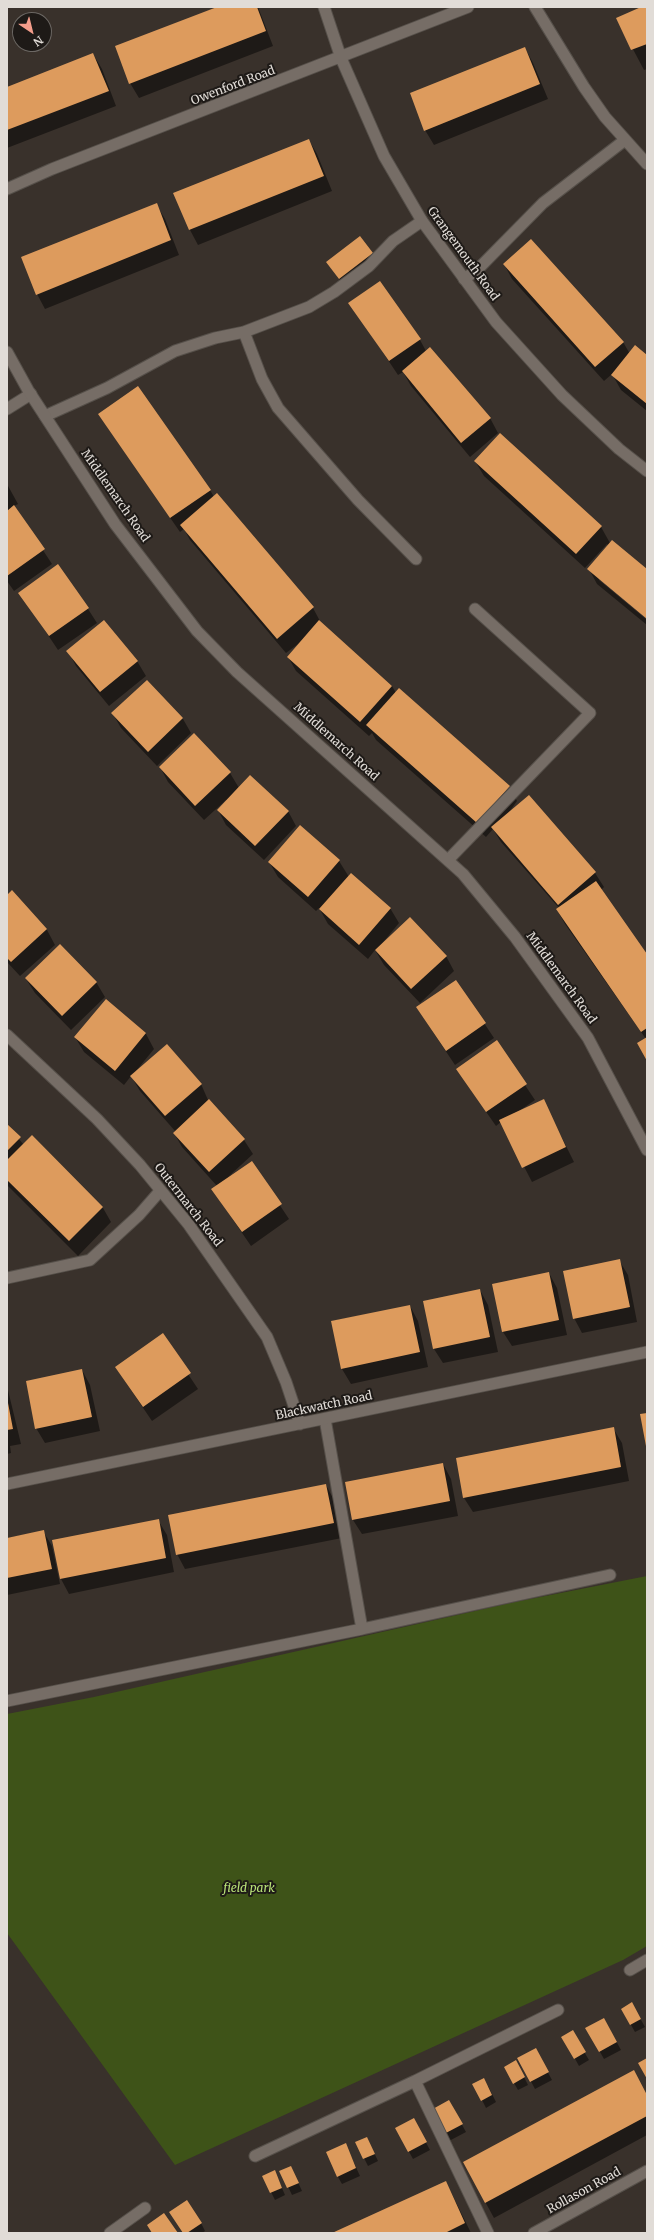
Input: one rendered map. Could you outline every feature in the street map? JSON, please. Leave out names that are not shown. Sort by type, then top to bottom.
[{"type":"street","name":"Grangemouth Road","points":[[324,7],[341,58],[384,156],[422,221],[496,322],[562,395],[619,449],[647,470]]},
{"type":"street","name":"Owenford Road","points":[[7,189],[52,169],[341,58],[468,7]]},
{"type":"street","points":[[535,7],[604,117],[647,164]]},
{"type":"street","points":[[464,279],[477,270],[543,203],[626,140]]},
{"type":"street","points":[[45,416],[107,388],[175,352],[214,338],[244,332],[309,307],[334,292],[370,266],[394,241],[422,221]]},
{"type":"street","points":[[244,332],[262,379],[278,408],[358,500],[416,559]]},
{"type":"street","name":"Middlemarch Road","points":[[7,352],[31,394],[115,524],[197,631],[237,672],[463,874],[515,937],[588,1038],[647,1150]]},
{"type":"street","points":[[7,408],[31,394]]},
{"type":"street","points":[[448,860],[590,713],[475,610]]},
{"type":"street","name":"Outermarch Road","points":[[7,1035],[97,1119],[140,1165],[189,1225],[267,1337],[286,1382],[300,1424]]},
{"type":"street","points":[[7,1278],[90,1260],[139,1215],[160,1191]]},
{"type":"street","name":"Blackwatch Road","points":[[7,1484],[647,1352]]},
{"type":"street","points":[[325,1419],[362,1630]]},
{"type":"street","points":[[7,1700],[362,1630],[610,1575]]},
{"type":"street","points":[[630,1970],[647,1960]]},
{"type":"street","points":[[255,2156],[415,2081],[558,2010]]},
{"type":"street","points":[[415,2081],[488,2233]]},
{"type":"street","name":"Rollason Road","points":[[534,2233],[647,2171]]},
{"type":"street","points":[[110,2233],[145,2208]]},
{"type":"green space","name":"field park","points":[[647,1576],[647,1946],[623,1960],[175,2165],[7,1933],[7,1714],[94,1697],[515,1602]]},
{"type":"building","points":[[217,7],[257,7],[266,31],[129,84],[115,46]]},
{"type":"building","points":[[641,7],[647,7],[647,44],[631,50],[616,18]]},
{"type":"building","points":[[525,47],[540,84],[424,131],[410,93]]},
{"type":"building","points":[[93,53],[109,91],[7,130],[7,87]]},
{"type":"building","points":[[309,139],[324,176],[189,230],[173,193]]},
{"type":"building","points":[[157,203],[171,240],[36,295],[21,257]]},
{"type":"building","points":[[360,236],[373,253],[339,279],[326,262]]},
{"type":"building","points":[[531,239],[624,342],[595,367],[503,264]]},
{"type":"building","points":[[380,281],[421,339],[389,361],[348,303]]},
{"type":"building","points":[[635,345],[647,355],[647,404],[611,375]]},
{"type":"building","points":[[430,347],[491,418],[461,443],[402,371]]},
{"type":"building","points":[[138,386],[211,490],[170,518],[98,414]]},
{"type":"building","points":[[500,433],[602,526],[576,554],[474,461]]},
{"type":"building","points":[[217,493],[314,607],[277,639],[180,525]]},
{"type":"building","points":[[14,505],[45,549],[7,576],[7,511]]},
{"type":"building","points":[[612,540],[647,569],[647,619],[587,569]]},
{"type":"building","points":[[58,564],[89,608],[49,636],[18,593]]},
{"type":"building","points":[[104,620],[138,661],[100,692],[66,651]]},
{"type":"building","points":[[319,620],[392,686],[360,722],[287,657]]},
{"type":"building","points":[[147,680],[183,718],[148,752],[111,713]]},
{"type":"building","points":[[399,688],[510,786],[477,823],[366,725]]},
{"type":"building","points":[[194,733],[231,772],[195,806],[159,767]]},
{"type":"building","points":[[250,775],[289,811],[255,846],[217,810]]},
{"type":"building","points":[[529,795],[596,872],[558,905],[491,827]]},
{"type":"building","points":[[300,825],[340,860],[308,897],[268,862]]},
{"type":"building","points":[[351,873],[391,908],[359,945],[319,909]]},
{"type":"building","points":[[596,881],[647,954],[647,1028],[641,1032],[556,909]]},
{"type":"building","points":[[12,890],[47,929],[11,962],[7,958],[7,895]]},
{"type":"building","points":[[410,917],[447,956],[411,989],[375,950]]},
{"type":"building","points":[[60,944],[97,982],[62,1016],[25,978]]},
{"type":"building","points":[[456,980],[486,1023],[446,1051],[416,1007]]},
{"type":"building","points":[[106,999],[146,1033],[115,1071],[74,1037]]},
{"type":"building","points":[[647,1037],[647,1061],[637,1043]]},
{"type":"building","points":[[497,1040],[527,1084],[486,1112],[456,1069]]},
{"type":"building","points":[[167,1044],[202,1084],[165,1116],[130,1076]]},
{"type":"building","points":[[209,1099],[245,1139],[209,1172],[173,1133]]},
{"type":"building","points":[[544,1099],[566,1147],[522,1168],[499,1120]]},
{"type":"building","points":[[7,1124],[21,1137],[7,1151]]},
{"type":"building","points":[[32,1135],[103,1207],[69,1241],[7,1180],[7,1160]]},
{"type":"building","points":[[252,1161],[282,1204],[242,1232],[211,1189]]},
{"type":"building","points":[[620,1259],[630,1307],[573,1319],[563,1271]]},
{"type":"building","points":[[549,1272],[559,1320],[502,1332],[492,1284]]},
{"type":"building","points":[[480,1289],[490,1337],[433,1349],[423,1301]]},
{"type":"building","points":[[410,1305],[420,1352],[341,1369],[331,1321]]},
{"type":"building","points":[[163,1333],[191,1373],[143,1407],[115,1367]]},
{"type":"building","points":[[82,1369],[92,1417],[35,1429],[26,1381]]},
{"type":"building","points":[[8,1403],[13,1429],[7,1430],[7,1404]]},
{"type":"building","points":[[647,1413],[647,1446],[646,1446],[640,1414]]},
{"type":"building","points":[[614,1427],[621,1467],[463,1498],[456,1458]]},
{"type":"building","points":[[443,1463],[450,1501],[352,1520],[345,1482]]},
{"type":"building","points":[[326,1484],[334,1523],[176,1555],[168,1515]]},
{"type":"building","points":[[159,1519],[166,1558],[60,1579],[52,1540]]},
{"type":"building","points":[[44,1530],[52,1569],[7,1578],[7,1538]]},
{"type":"building","points":[[632,2002],[641,2019],[630,2025],[621,2009]]},
{"type":"building","points":[[604,2018],[617,2042],[599,2052],[585,2028]]},
{"type":"building","points":[[573,2030],[586,2052],[574,2059],[561,2037]]},
{"type":"building","points":[[536,2048],[549,2072],[530,2082],[517,2058]]},
{"type":"building","points":[[647,2058],[647,2079],[638,2063]]},
{"type":"building","points":[[516,2060],[525,2077],[513,2084],[504,2067]]},
{"type":"building","points":[[634,2070],[647,2095],[647,2116],[485,2203],[463,2162]]},
{"type":"building","points":[[484,2078],[492,2095],[481,2101],[472,2084]]},
{"type":"building","points":[[449,2100],[463,2124],[444,2134],[431,2110]]},
{"type":"building","points":[[414,2118],[427,2142],[408,2152],[395,2128]]},
{"type":"building","points":[[367,2137],[375,2154],[363,2159],[355,2142]]},
{"type":"building","points":[[346,2143],[356,2168],[337,2177],[326,2152]]},
{"type":"building","points":[[291,2166],[299,2183],[287,2188],[279,2171]]},
{"type":"building","points":[[275,2170],[282,2188],[270,2193],[262,2176]]},
{"type":"building","points":[[446,2181],[465,2223],[445,2233],[332,2233]]},
{"type":"building","points":[[187,2200],[202,2223],[187,2233],[183,2233],[169,2212]]},
{"type":"building","points":[[164,2213],[178,2233],[152,2233],[147,2225]]}]
